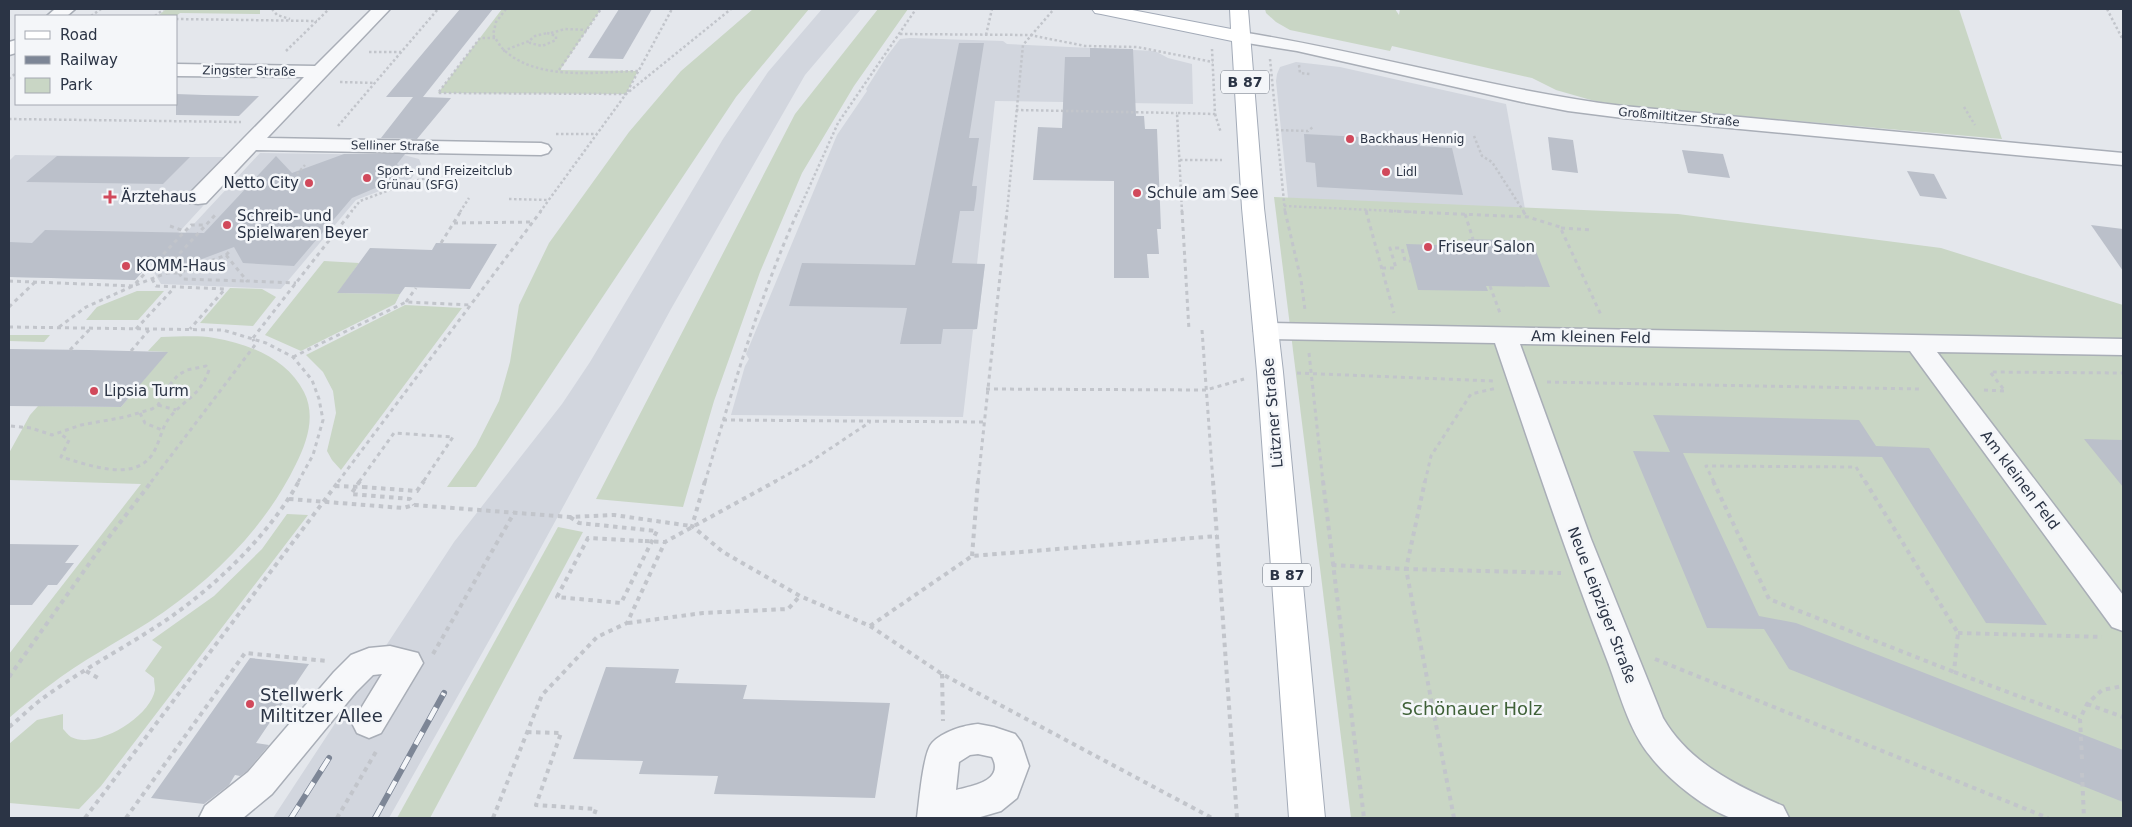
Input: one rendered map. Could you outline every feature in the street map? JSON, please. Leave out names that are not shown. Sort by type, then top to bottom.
[{"type":"main road","points":[[1101,9],[1241,37]]},
{"type":"main road","name":"Lützner Straße","points":[[1240,9],[1252,199],[1270,372],[1307,818]]},
{"type":"street","points":[[198,198],[381,9]]},
{"type":"street","name":"Großmiltitzer Straße","points":[[1241,37],[1297,46],[1568,105],[1623,112],[2123,159]]},
{"type":"street","name":"Zingster Straße","points":[[178,70],[316,77]]},
{"type":"street","name":"Selliner Straße","points":[[249,144],[541,149]]},
{"type":"street","name":"Am kleinen Feld","points":[[1266,331],[2123,347]]},
{"type":"street","name":"Neue Leipziger Straße","points":[[1506,336],[1589,573],[1644,713],[1660,744],[1683,769],[1710,789],[1771,818]]},
{"type":"street","name":"Am kleinen Feld","points":[[1916,342],[2123,618]]},
{"type":"street","points":[[217,818],[260,783],[345,682],[362,665],[390,660],[407,663],[369,723]]},
{"type":"street","points":[[976,739],[1003,745],[1009,753],[1012,766],[1005,787],[989,799],[935,815],[943,754],[960,741],[976,739]]},
{"type":"path","points":[[272,9],[278,15],[298,21]]},
{"type":"path","points":[[286,51],[329,9]]},
{"type":"path","name":"Selliner Straße","points":[[334,131],[438,9]]},
{"type":"path","points":[[506,9],[494,27],[495,38],[503,51],[524,64],[559,70],[638,71]]},
{"type":"path","points":[[559,70],[601,9]]},
{"type":"path","points":[[85,818],[471,305],[597,134],[626,94],[672,9]]},
{"type":"path","points":[[495,38],[480,38],[438,93],[626,94],[731,9]]},
{"type":"path","points":[[692,526],[723,420],[775,262],[838,123],[916,9]]},
{"type":"path","points":[[986,35],[992,9]]},
{"type":"path","points":[[972,556],[986,389],[1002,268],[1023,45],[1054,9]]},
{"type":"path","points":[[2107,9],[2123,40]]},
{"type":"path","points":[[178,19],[317,21]]},
{"type":"path","points":[[503,51],[529,41],[535,36],[551,34],[565,29],[587,30]]},
{"type":"path","points":[[529,41],[532,45],[548,44],[557,38],[551,34]]},
{"type":"path","points":[[900,34],[1030,35],[1085,46],[1137,47],[1213,62]]},
{"type":"path","points":[[1212,55],[1215,114],[1221,133]]},
{"type":"path","points":[[1270,64],[1284,206],[1301,280],[1332,565],[1364,818]]},
{"type":"path","points":[[316,77],[375,83]]},
{"type":"path","points":[[1016,110],[1215,114]]},
{"type":"path","points":[[1177,113],[1189,330]]},
{"type":"path","points":[[9,119],[272,123]]},
{"type":"path","points":[[1276,130],[1308,131],[1313,127]]},
{"type":"path","points":[[555,134],[597,134]]},
{"type":"path","points":[[1474,136],[1482,156],[1492,162],[1528,217]]},
{"type":"path","points":[[1180,160],[1222,160]]},
{"type":"path","points":[[252,338],[360,201],[414,181],[428,178]]},
{"type":"path","points":[[441,243],[469,198]]},
{"type":"path","points":[[509,199],[549,200]]},
{"type":"path","points":[[1284,206],[1528,217],[1560,227],[1591,230]]},
{"type":"path","points":[[1366,210],[1400,334]]},
{"type":"path","points":[[1464,214],[1472,239]]},
{"type":"path","points":[[454,223],[533,222]]},
{"type":"path","points":[[9,281],[133,286],[191,225],[206,225]]},
{"type":"path","points":[[170,226],[184,231]]},
{"type":"path","points":[[1560,227],[1611,337]]},
{"type":"path","points":[[1382,268],[1396,268],[1390,248],[1402,248],[1405,261],[1411,261]]},
{"type":"path","points":[[59,328],[86,306],[166,273],[179,273],[226,256],[231,250]]},
{"type":"path","points":[[226,256],[247,281]]},
{"type":"path","points":[[179,273],[183,279],[194,280],[296,283]]},
{"type":"path","points":[[152,279],[156,286],[225,289],[190,329]]},
{"type":"path","points":[[188,288],[194,280]]},
{"type":"path","points":[[210,288],[217,280]]},
{"type":"path","points":[[9,307],[35,282]]},
{"type":"path","points":[[1490,286],[1506,336]]},
{"type":"path","points":[[136,329],[174,288]]},
{"type":"path","points":[[293,357],[406,302],[416,288]]},
{"type":"path","points":[[406,302],[471,305]]},
{"type":"path","points":[[9,327],[223,330],[252,338],[293,357],[312,380],[319,399],[323,420],[313,455],[289,499],[244,554],[173,615],[38,702],[9,727]]},
{"type":"path","points":[[70,350],[90,329]]},
{"type":"path","points":[[131,351],[149,329]]},
{"type":"path","points":[[1202,330],[1238,818]]},
{"type":"path","points":[[9,678],[96,554],[255,345],[252,338]]},
{"type":"path","points":[[11,426],[31,428],[52,436],[59,433],[81,425],[140,413],[158,405],[168,387],[178,375],[187,370],[206,366],[209,370],[203,386],[169,417],[152,455],[145,462],[128,470],[117,470],[61,457],[69,440],[59,433]]},
{"type":"path","points":[[986,389],[1206,390],[1270,372],[1521,382],[2006,391],[1990,372],[2123,373]]},
{"type":"path","points":[[1454,818],[1406,569],[1431,456],[1471,394]]},
{"type":"path","points":[[158,405],[176,410]]},
{"type":"path","points":[[140,413],[145,423],[162,430]]},
{"type":"path","points":[[723,420],[983,422]]},
{"type":"path","points":[[570,517],[579,524],[657,530],[622,603],[557,597],[588,538],[645,541],[665,542],[807,464],[870,422]]},
{"type":"path","points":[[335,486],[363,487],[417,491],[453,437],[394,433],[351,494],[410,499],[414,505]]},
{"type":"path","points":[[1954,672],[1958,633],[1856,468],[1706,466],[1769,599],[1954,672],[2080,719]]},
{"type":"path","points":[[289,499],[403,508],[414,505],[570,517],[584,514],[692,526],[723,552],[800,596],[870,626],[942,674],[1212,818]]},
{"type":"path","points":[[870,626],[972,556],[1217,536]]},
{"type":"path","points":[[627,623],[665,542]]},
{"type":"path","points":[[1332,565],[1406,569],[1589,573]]},
{"type":"path","points":[[493,818],[542,695],[598,637],[627,623],[703,613],[788,609],[800,596]]},
{"type":"path","points":[[1958,633],[2104,637]]},
{"type":"path","points":[[1616,644],[2048,818]]},
{"type":"path","points":[[126,818],[245,653],[328,661]]},
{"type":"path","points":[[86,671],[98,678]]},
{"type":"path","points":[[942,674],[943,754]]},
{"type":"path","points":[[2082,759],[2080,719],[2087,704],[2102,690],[2123,686]]},
{"type":"path","points":[[2087,704],[2123,717]]},
{"type":"path","points":[[527,732],[561,733],[536,805],[596,808],[593,818]]},
{"type":"path","points":[[2082,773],[2084,818]]},
{"type":"shaded area","points":[[822,9],[861,9],[805,75],[671,309],[521,584],[389,818],[273,818],[454,542],[562,404],[590,362],[723,139],[768,72]]},
{"type":"shaded area","points":[[900,39],[1003,41],[1007,44],[1155,51],[1168,58],[1192,64],[1193,104],[995,101],[977,264],[985,264],[977,329],[973,330],[963,417],[731,415],[745,366],[749,359],[746,354],[837,135],[867,91],[866,89],[887,56]]},
{"type":"shaded area","points":[[1296,62],[1340,67],[1506,104],[1525,209],[1288,198],[1276,81],[1280,67]]},
{"type":"shaded area","points":[[260,153],[404,155],[419,159],[421,164],[411,179],[356,200],[281,289],[161,284],[152,269]]},
{"type":"shaded area","name":"Ärztehaus","points":[[15,155],[248,157],[135,280],[9,277],[9,161]]},
{"type":"green space","points":[[166,9],[260,9],[260,14],[180,13],[177,15],[159,15]]},
{"type":"green space","points":[[502,9],[601,9],[560,70],[638,71],[626,94],[438,93]]},
{"type":"green space","points":[[753,9],[809,9],[736,97],[476,487],[447,487],[476,446],[499,401],[510,362],[519,305],[549,243],[629,132],[681,71]]},
{"type":"green space","points":[[878,9],[908,9],[854,86],[802,173],[760,272],[714,401],[683,507],[596,499],[795,114]]},
{"type":"green space","points":[[1265,9],[1395,9],[1399,15],[1400,9],[1959,9],[2002,139],[1617,105],[1556,90],[1532,78],[1392,46],[1390,51],[1290,30],[1276,22],[1266,13]]},
{"type":"green space","name":"Schönauer Holz","points":[[1274,197],[1678,214],[1941,248],[2123,305],[2123,818],[1351,818]]},
{"type":"green space","points":[[324,261],[359,263],[338,293],[400,294],[395,304],[301,351],[265,335]]},
{"type":"green space","points":[[230,288],[262,289],[276,297],[253,326],[200,323]]},
{"type":"green space","points":[[137,291],[164,291],[138,320],[86,320],[97,307]]},
{"type":"green space","points":[[405,305],[462,308],[341,470],[327,451],[336,413],[333,391],[323,372],[306,355]]},
{"type":"green space","points":[[9,335],[50,335],[44,342],[9,341]]},
{"type":"green space","points":[[161,337],[214,338],[241,344],[278,362],[297,380],[308,401],[310,420],[304,447],[283,488],[268,511],[252,532],[214,572],[149,622],[62,676],[9,718],[9,654],[141,484],[9,480],[9,453],[30,415],[38,406],[121,407],[167,352],[148,351]]},
{"type":"green space","points":[[287,514],[308,515],[101,786],[79,809],[9,803],[9,744],[37,720],[63,714],[63,729],[71,737],[82,740],[108,735],[133,720],[143,711],[155,690],[154,678],[145,671],[162,647],[152,640],[214,596],[262,549]]},
{"type":"green space","points":[[558,527],[583,532],[430,818],[397,818]]},
{"type":"building","points":[[460,9],[493,9],[423,97],[451,98],[417,139],[381,138],[413,97],[386,97]]},
{"type":"building","points":[[619,9],[652,9],[623,59],[588,58]]},
{"type":"building","points":[[959,43],[984,43],[969,138],[979,138],[972,186],[977,186],[976,198],[974,211],[960,211],[952,263],[985,264],[977,329],[943,329],[941,344],[900,344],[907,308],[789,306],[802,263],[915,265]]},
{"type":"building","points":[[1090,48],[1133,49],[1136,116],[1144,116],[1145,129],[1157,129],[1161,229],[1157,229],[1159,254],[1147,254],[1149,278],[1114,278],[1114,181],[1033,180],[1038,127],[1062,128],[1065,57],[1090,57]]},
{"type":"building","points":[[178,94],[259,96],[239,116],[176,115]]},
{"type":"building","name":"Lidl","points":[[1304,134],[1419,140],[1420,146],[1452,148],[1463,195],[1317,187],[1315,163],[1306,162]]},
{"type":"building","points":[[1548,137],[1573,140],[1578,173],[1552,170]]},
{"type":"building","points":[[1682,150],[1723,154],[1730,178],[1688,173]]},
{"type":"building","points":[[344,154],[405,154],[397,164],[406,175],[352,198],[294,266],[243,263],[234,247],[186,265],[150,263],[135,280],[9,277],[9,242],[32,243],[45,230],[204,233],[276,156],[292,173]]},
{"type":"building","points":[[57,156],[190,157],[163,184],[26,182]]},
{"type":"building","points":[[1907,171],[1934,174],[1947,199],[1920,196]]},
{"type":"building","points":[[2091,225],[2123,229],[2123,271]]},
{"type":"building","points":[[1468,239],[1532,241],[1550,287],[1486,286],[1488,291],[1418,290],[1406,244],[1471,246]]},
{"type":"building","points":[[436,243],[497,244],[470,289],[405,287],[400,294],[337,293],[370,248],[432,250]]},
{"type":"building","points":[[9,349],[168,352],[121,407],[9,406]]},
{"type":"building","points":[[1653,415],[1859,420],[1876,446],[1929,448],[2047,625],[1986,623],[1882,457],[1683,453],[1759,616],[1796,623],[2123,750],[2123,802],[1789,669],[1764,629],[1707,628],[1633,451],[1670,452]]},
{"type":"building","points":[[2084,439],[2123,440],[2123,487]]},
{"type":"building","points":[[9,544],[79,545],[65,563],[74,563],[57,585],[48,585],[32,605],[9,605]]},
{"type":"building","name":"Stellwerk Miltitzer Allee","points":[[250,658],[309,664],[256,743],[269,745],[247,771],[240,776],[235,775],[229,785],[204,804],[151,798]]},
{"type":"building","points":[[606,667],[679,669],[675,683],[747,685],[743,699],[890,703],[875,798],[714,794],[718,776],[639,774],[643,761],[573,759]]},
{"type":"railway","points":[[375,818],[444,693]]},
{"type":"railway","points":[[291,818],[329,758]]},
{"type":"place","name":"Backhaus Hennig","points":[[1350,139]]},
{"type":"place","name":"Lidl","points":[[1386,172]]},
{"type":"place","name":"Sport- und Freizeitclub Grünau (SFG)","points":[[367,178]]},
{"type":"place","name":"Netto City","points":[[309,183]]},
{"type":"place","name":"Schule am See","points":[[1137,193]]},
{"type":"place","name":"Ärztehaus","points":[[110,197]]},
{"type":"place","name":"Schreib- und Spielwaren Beyer","points":[[227,225]]},
{"type":"place","name":"Friseur Salon","points":[[1428,247]]},
{"type":"place","name":"KOMM-Haus","points":[[126,266]]},
{"type":"place","name":"Lipsia Turm","points":[[94,391]]},
{"type":"place","name":"Stellwerk Miltitzer Allee","points":[[250,704]]}]
